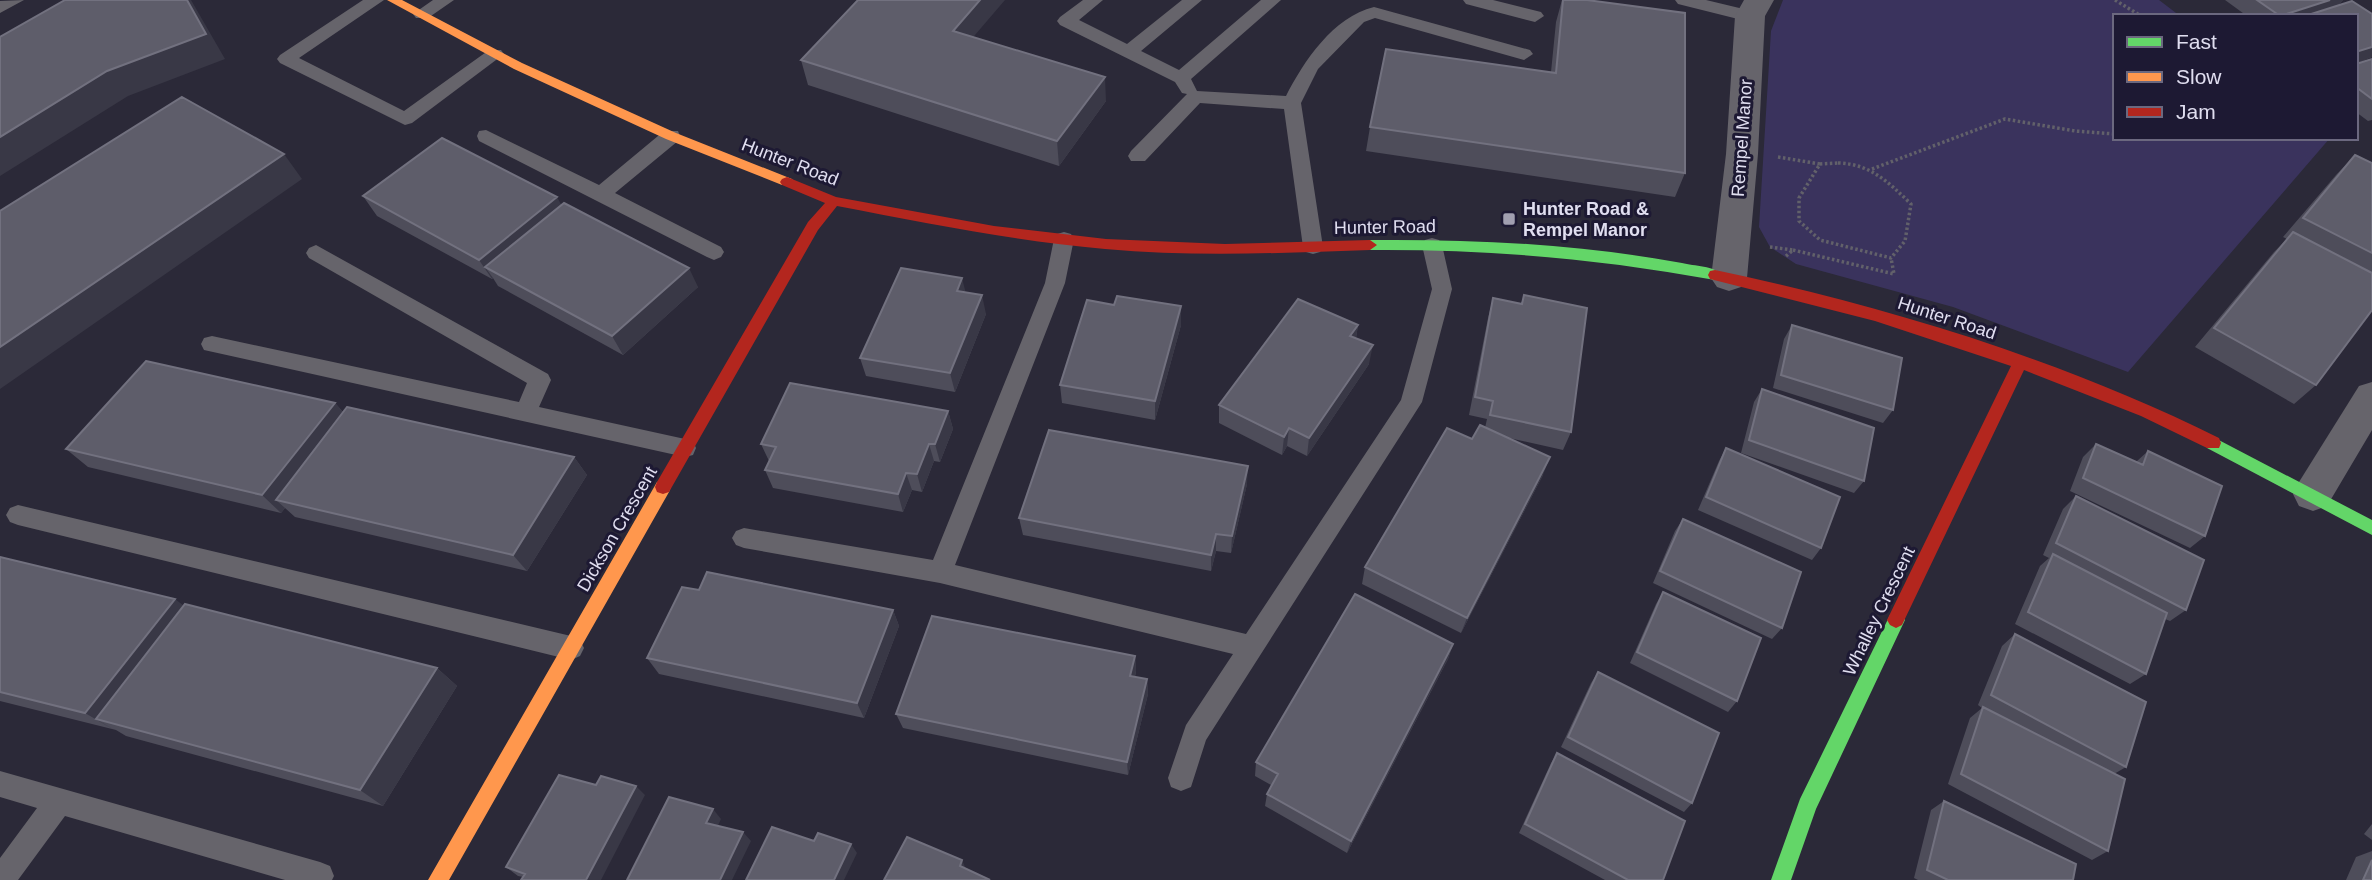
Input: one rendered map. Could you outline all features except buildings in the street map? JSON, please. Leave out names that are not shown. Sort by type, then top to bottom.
[{"type":"street","name":"Hunter Road","points":[[393,0],[495,54],[671,136],[834,201],[994,230],[1106,244],[1224,249],[1432,245],[1514,247],[1651,262],[1729,278],[1940,335],[2161,416],[2314,494],[2372,528]]},
{"type":"street","name":"Rempel Manor","points":[[1729,278],[1755,8]]},
{"type":"street","name":"Dickson Crescent","points":[[438,880],[813,226],[834,201]]},
{"type":"street","name":"Whalley Crescent","points":[[1781,880],[1807,806],[2020,363]]},
{"type":"street","points":[[2314,494],[2372,397]]},
{"type":"lane","points":[[0,9],[15,0]]},
{"type":"lane","points":[[375,0],[286,59],[405,119],[495,54]]},
{"type":"lane","points":[[422,14],[445,0]]},
{"type":"lane","points":[[1094,0],[1066,21],[1181,78],[1195,97]]},
{"type":"lane","points":[[1129,52],[1193,0]]},
{"type":"lane","points":[[1181,78],[1272,0]]},
{"type":"lane","points":[[1472,0],[1535,16]]},
{"type":"lane","points":[[1684,0],[1755,8]]},
{"type":"lane","points":[[1312,247],[1292,103],[1310,66],[1358,18],[1372,6],[1524,54]]},
{"type":"lane","points":[[1138,156],[1195,97],[1292,103]]},
{"type":"lane","points":[[485,136],[714,252]]},
{"type":"lane","points":[[601,194],[671,136]]},
{"type":"lane","points":[[940,572],[1055,283],[1064,239]]},
{"type":"lane","points":[[1181,778],[1195,734],[1411,402],[1442,289],[1432,245]]},
{"type":"lane","points":[[316,253],[540,380],[525,413]]},
{"type":"lane","points":[[212,344],[685,448]]},
{"type":"lane","points":[[18,515],[571,648]]},
{"type":"lane","points":[[744,538],[940,572],[1252,647]]},
{"type":"lane","points":[[0,783],[320,876]]},
{"type":"lane","points":[[1,880],[59,801]]},
{"type":"path","points":[[2115,0],[2138,14]]},
{"type":"path","points":[[1872,169],[2006,119],[2075,131],[2113,134]]},
{"type":"path","points":[[1772,156],[1820,164],[1859,162],[1872,169],[1911,204],[1912,226],[1897,254],[1891,257],[1820,240],[1799,221],[1799,198],[1820,164]]},
{"type":"path","points":[[1769,240],[1770,247]]},
{"type":"path","points":[[1793,250],[1894,274],[1891,257]]},
{"type":"shaded area","points":[[1783,0],[2159,0],[2177,14],[2113,14],[2113,140],[2328,140],[2128,372],[1953,307],[1796,264],[1770,247],[1759,227],[1771,31]]},
{"type":"traffic: fast","points":[[1370,245],[1457,245],[1544,250],[1630,260],[1715,275]]},
{"type":"traffic: fast","points":[[2213,443],[2372,528]]},
{"type":"traffic: fast","points":[[1781,880],[1807,806],[1896,620]]},
{"type":"traffic: slow","points":[[393,0],[518,66],[671,136],[787,182]]},
{"type":"traffic: slow","points":[[438,880],[663,487]]},
{"type":"traffic: jam","points":[[787,182],[834,201],[994,231],[1106,244],[1225,249],[1370,245]]},
{"type":"traffic: jam","points":[[663,487],[813,226],[834,201]]},
{"type":"traffic: jam","points":[[1715,275],[1836,304],[1954,340],[2101,393],[2169,421],[2213,443]]},
{"type":"traffic: jam","points":[[1896,620],[2020,363]]},
{"type":"place","name":"Hunter Road & Rempel Manor","points":[[1509,219]]}]
